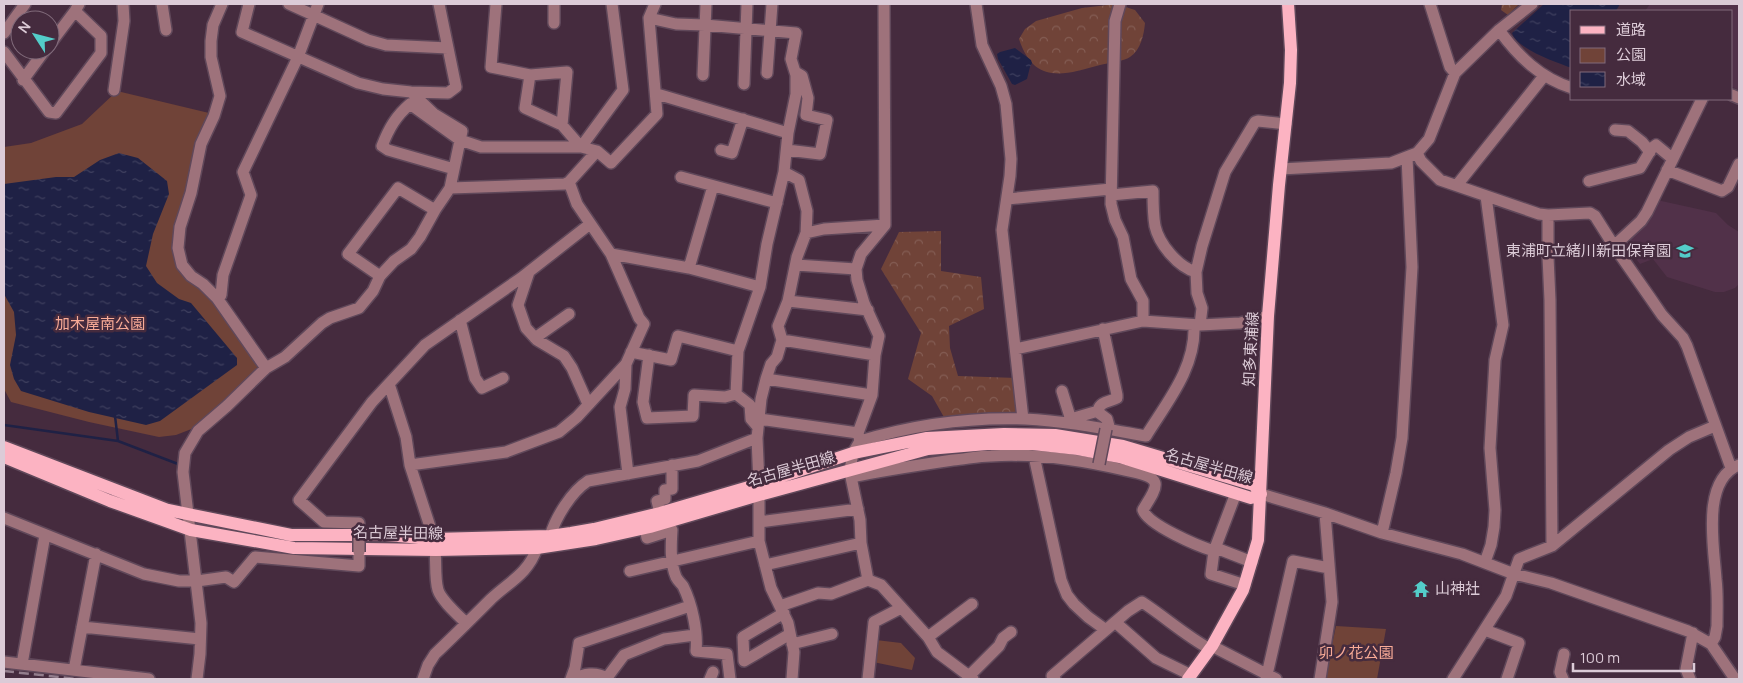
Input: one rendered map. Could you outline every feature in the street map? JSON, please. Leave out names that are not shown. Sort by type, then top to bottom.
[{"type":"main road","name":"知多東浦線","points":[[1190,677],[1211,647],[1245,586],[1258,540],[1268,316],[1291,50],[1288,4]]},
{"type":"main road","name":"名古屋半田線","points":[[4,446],[168,510],[291,535],[386,535],[435,544],[537,548],[596,540],[644,528],[759,490],[853,454],[927,438],[1004,434],[1055,436],[1123,446],[1254,485],[1261,494],[1251,498],[1120,457],[1078,449],[1033,444],[986,444],[928,449],[851,473],[759,490],[594,529],[550,536],[435,544],[294,548],[191,530],[110,501],[4,457]]},
{"type":"street","points":[[4,33],[25,4]]},
{"type":"street","points":[[114,90],[124,21],[124,4]]},
{"type":"street","points":[[162,4],[166,30]]},
{"type":"street","points":[[222,4],[213,25],[210,42],[210,57],[220,96],[214,116],[201,144],[191,193],[180,227],[178,248],[182,265],[186,271],[217,298],[266,368]]},
{"type":"street","points":[[250,4],[242,32],[358,82],[383,90],[448,93],[456,86],[439,4]]},
{"type":"street","points":[[289,4],[316,9],[368,40],[386,45],[448,48]]},
{"type":"street","points":[[496,4],[491,67],[530,75],[567,72],[562,125]]},
{"type":"street","points":[[554,4],[554,23]]},
{"type":"street","points":[[581,147],[623,90],[612,4]]},
{"type":"street","points":[[454,169],[388,150],[382,146],[389,128],[399,113],[410,104],[460,140],[482,147],[581,147],[597,151],[611,163],[657,114],[657,94],[649,18],[654,4]]},
{"type":"street","points":[[703,75],[706,4]]},
{"type":"street","points":[[744,84],[747,4]]},
{"type":"street","points":[[767,73],[772,4]]},
{"type":"street","points":[[868,580],[861,543],[860,520],[851,473],[853,454],[872,395],[874,354],[879,336],[857,280],[856,270],[861,254],[885,225],[884,4]]},
{"type":"street","points":[[976,4],[982,45],[1001,86],[1006,104],[1011,159],[1002,230],[1023,419]]},
{"type":"street","points":[[1120,4],[1114,21],[1111,204],[1115,220],[1123,237],[1131,280],[1143,301],[1143,321]]},
{"type":"street","points":[[1430,4],[1450,67],[1455,73]]},
{"type":"street","points":[[1281,169],[1391,163],[1412,155],[1428,139],[1455,73],[1499,30],[1532,4]]},
{"type":"street","points":[[4,52],[23,80],[49,112],[56,113],[102,52],[100,36],[77,7],[60,30]]},
{"type":"street","points":[[217,298],[221,295],[223,275],[251,195],[243,172],[298,57],[316,9]]},
{"type":"street","points":[[649,18],[676,24],[796,33],[791,59],[795,72],[796,94],[788,133],[784,172],[767,244],[760,288],[738,351],[736,394]]},
{"type":"street","points":[[1499,30],[1516,52],[1544,76],[1570,87]]},
{"type":"street","points":[[23,80],[38,60]]},
{"type":"street","points":[[787,150],[820,154],[826,120],[806,115],[808,98],[802,76],[795,72]]},
{"type":"street","points":[[530,75],[525,108],[562,125],[581,147]]},
{"type":"street","points":[[1457,185],[1544,76]]},
{"type":"street","points":[[197,679],[201,623],[183,466],[188,447],[198,431],[266,368],[285,357],[330,318],[360,308],[373,291],[380,276],[394,261],[412,249],[420,237],[450,188],[462,131],[434,114],[410,92]]},
{"type":"street","points":[[657,94],[788,133]]},
{"type":"street","points":[[1614,246],[1641,221],[1702,100]]},
{"type":"street","points":[[721,150],[732,153],[743,119]]},
{"type":"street","points":[[550,536],[552,528],[578,487],[588,480],[698,461],[758,428],[859,437],[951,422],[1023,419],[1070,422],[1146,436],[1180,383],[1190,356],[1202,308],[1196,272],[1220,186],[1230,161],[1255,122],[1286,124]]},
{"type":"street","points":[[1615,130],[1628,131],[1642,142],[1650,152]]},
{"type":"street","points":[[1589,181],[1640,168],[1656,145],[1673,159]]},
{"type":"street","points":[[450,188],[565,184],[570,182],[597,151]]},
{"type":"street","points":[[1412,155],[1421,161],[1440,180],[1539,214],[1590,212],[1598,220],[1662,315],[1688,346],[1715,426],[1735,467],[1720,482],[1714,506],[1717,626],[1715,637],[1711,644]]},
{"type":"street","points":[[1382,533],[1402,438],[1412,267],[1412,155]]},
{"type":"street","points":[[1667,170],[1722,191],[1728,187],[1739,164]]},
{"type":"street","points":[[784,172],[799,180],[807,211],[806,235],[796,265],[788,301],[778,326],[782,340],[777,357],[766,379],[758,428],[759,541],[771,588],[788,623],[794,652],[792,679]]},
{"type":"street","points":[[681,177],[777,204]]},
{"type":"street","points":[[410,464],[506,452],[559,432],[578,417],[626,364],[644,324],[639,318],[611,254],[577,204],[570,182]]},
{"type":"street","points":[[689,268],[713,186]]},
{"type":"street","points":[[380,276],[348,254],[398,188],[435,210]]},
{"type":"street","points":[[1007,199],[1153,191],[1155,227],[1158,235],[1171,254],[1180,263],[1196,272]]},
{"type":"street","points":[[1485,562],[1491,545],[1494,527],[1495,510],[1490,448],[1495,360],[1503,325],[1486,196]]},
{"type":"street","points":[[1548,215],[1552,546]]},
{"type":"street","points":[[4,518],[144,574],[179,581],[197,581],[226,577],[234,582],[255,557],[359,566],[359,523],[324,522],[298,500],[372,402],[425,345],[495,297],[590,224]]},
{"type":"street","points":[[806,235],[806,233],[824,229],[885,225]]},
{"type":"street","points":[[611,254],[689,268],[760,288]]},
{"type":"street","points":[[796,265],[856,270]]},
{"type":"street","points":[[528,272],[518,305],[526,328],[535,338],[564,356],[572,368],[588,404]]},
{"type":"street","points":[[788,301],[868,310]]},
{"type":"street","points":[[535,338],[569,314]]},
{"type":"street","points":[[1016,348],[1143,321],[1197,325],[1240,323],[1268,316]]},
{"type":"street","points":[[460,320],[475,378],[482,388],[503,378]]},
{"type":"street","points":[[1098,411],[1102,403],[1117,398],[1103,329]]},
{"type":"street","points":[[632,352],[671,360],[678,336],[738,351]]},
{"type":"street","points":[[782,340],[874,354]]},
{"type":"street","points":[[649,355],[643,402],[647,418],[693,416],[694,395],[725,397],[736,394]]},
{"type":"street","points":[[626,364],[620,407],[628,474]]},
{"type":"street","points":[[766,379],[872,395]]},
{"type":"street","points":[[389,384],[406,437],[410,464],[435,544],[437,588],[440,595],[466,623]]},
{"type":"street","points":[[1062,391],[1070,422]]},
{"type":"street","points":[[736,394],[750,405],[751,420],[758,428]]},
{"type":"street","points":[[1098,411],[1107,419],[1108,430],[1099,464]]},
{"type":"street","points":[[1070,422],[1098,411]]},
{"type":"street","points":[[1453,679],[1506,596],[1519,559],[1552,546],[1669,450],[1715,426]]},
{"type":"street","points":[[851,473],[991,456],[1034,456],[1099,464],[1150,477],[1154,481],[1155,485],[1142,510],[1145,516],[1198,546],[1215,549],[1252,562]]},
{"type":"street","points":[[1034,456],[1061,580],[1067,595],[1088,616],[1106,630]]},
{"type":"street","points":[[660,513],[657,501],[665,499],[665,490],[672,489],[672,465]]},
{"type":"street","points":[[1236,493],[1215,549],[1211,574],[1245,586]]},
{"type":"street","points":[[1261,494],[1325,513],[1382,533],[1439,547],[1514,574],[1551,583],[1693,633],[1711,644],[1735,679]]},
{"type":"street","points":[[759,522],[858,510]]},
{"type":"street","points":[[1320,679],[1332,602],[1325,513]]},
{"type":"street","points":[[644,528],[647,538],[672,530],[672,561],[677,579],[683,585],[693,615],[697,640],[696,651],[727,654],[730,679]]},
{"type":"street","points":[[22,664],[45,535]]},
{"type":"street","points":[[630,571],[759,541]]},
{"type":"street","points":[[765,565],[861,543]]},
{"type":"street","points":[[423,679],[431,659],[499,592],[519,577],[533,560],[537,548]]},
{"type":"street","points":[[74,670],[96,554]]},
{"type":"street","points":[[1052,678],[1128,611],[1142,602],[1197,642],[1211,647],[1270,678],[1293,561],[1328,568]]},
{"type":"street","points":[[832,634],[791,639],[744,661],[743,637],[782,609],[818,593],[831,594],[868,580],[881,585],[928,637],[937,652],[971,678],[999,646],[1003,638],[1011,632]]},
{"type":"street","points":[[928,637],[972,604]]},
{"type":"street","points":[[690,606],[579,643],[571,679],[598,673],[607,679],[617,662],[624,655],[664,639],[695,635]]},
{"type":"street","points":[[868,679],[874,622],[901,608]]},
{"type":"street","points":[[1115,622],[1156,658],[1190,677]]},
{"type":"street","points":[[82,627],[200,640]]},
{"type":"street","points":[[1485,630],[1519,643],[1507,679]]},
{"type":"street","points":[[1690,679],[1686,669],[1693,633]]},
{"type":"street","points":[[1562,679],[1560,672],[1564,654]]},
{"type":"street","points":[[4,662],[149,679]]},
{"type":"shaded area","points":[[1650,4],[1739,4],[1739,90],[1733,87],[1733,10],[1646,10]]},
{"type":"shaded area","name":"東浦町立緒川新田保育園","points":[[1657,200],[1716,213],[1728,225],[1739,232],[1739,284],[1735,288],[1724,292],[1715,292],[1667,277],[1653,259],[1640,264],[1625,244],[1643,228]]},
{"type":"green space","points":[[1116,4],[1135,10],[1145,23],[1143,37],[1137,50],[1130,57],[1074,72],[1052,73],[1042,70],[1033,64],[1025,54],[1019,39],[1025,29],[1036,21],[1082,8]]},
{"type":"green space","points":[[1502,4],[1519,4],[1508,15],[1501,10]]},
{"type":"green space","name":"加木屋南公園","points":[[117,91],[209,113],[197,144],[174,247],[258,361],[258,370],[194,428],[176,435],[159,437],[89,422],[11,402],[4,389],[4,147],[31,143],[82,124]]},
{"type":"green space","points":[[941,231],[941,271],[981,277],[984,309],[949,326],[950,348],[958,376],[1017,378],[1020,412],[1005,418],[945,419],[932,396],[908,379],[921,333],[881,269],[899,232]]},
{"type":"green space","name":"卯ノ花公園","points":[[1336,626],[1386,629],[1377,679],[1325,678]]},
{"type":"green space","points":[[876,640],[901,643],[915,658],[912,670],[873,662]]},
{"type":"water","points":[[1544,4],[1620,4],[1617,10],[1570,10],[1570,67],[1529,50],[1515,39],[1512,33]]},
{"type":"water","points":[[1015,48],[1031,60],[1032,63],[1027,79],[1015,85],[1012,84],[997,54]]},
{"type":"water","name":"加木屋南公園","points":[[119,153],[138,158],[167,181],[169,194],[153,234],[146,266],[157,283],[179,299],[191,303],[237,358],[237,365],[160,421],[146,425],[89,412],[21,391],[14,379],[10,365],[16,335],[14,312],[4,294],[4,184],[56,177],[74,177],[100,160]]},
{"type":"waterway","points":[[115,416],[118,441]]},
{"type":"waterway","points":[[4,425],[118,441],[178,464]]},
{"type":"railway","points":[[4,671],[77,679]]},
{"type":"place","name":"東浦町立緒川新田保育園","points":[[1685,251]]},
{"type":"place","name":"山神社","points":[[1421,589]]}]
